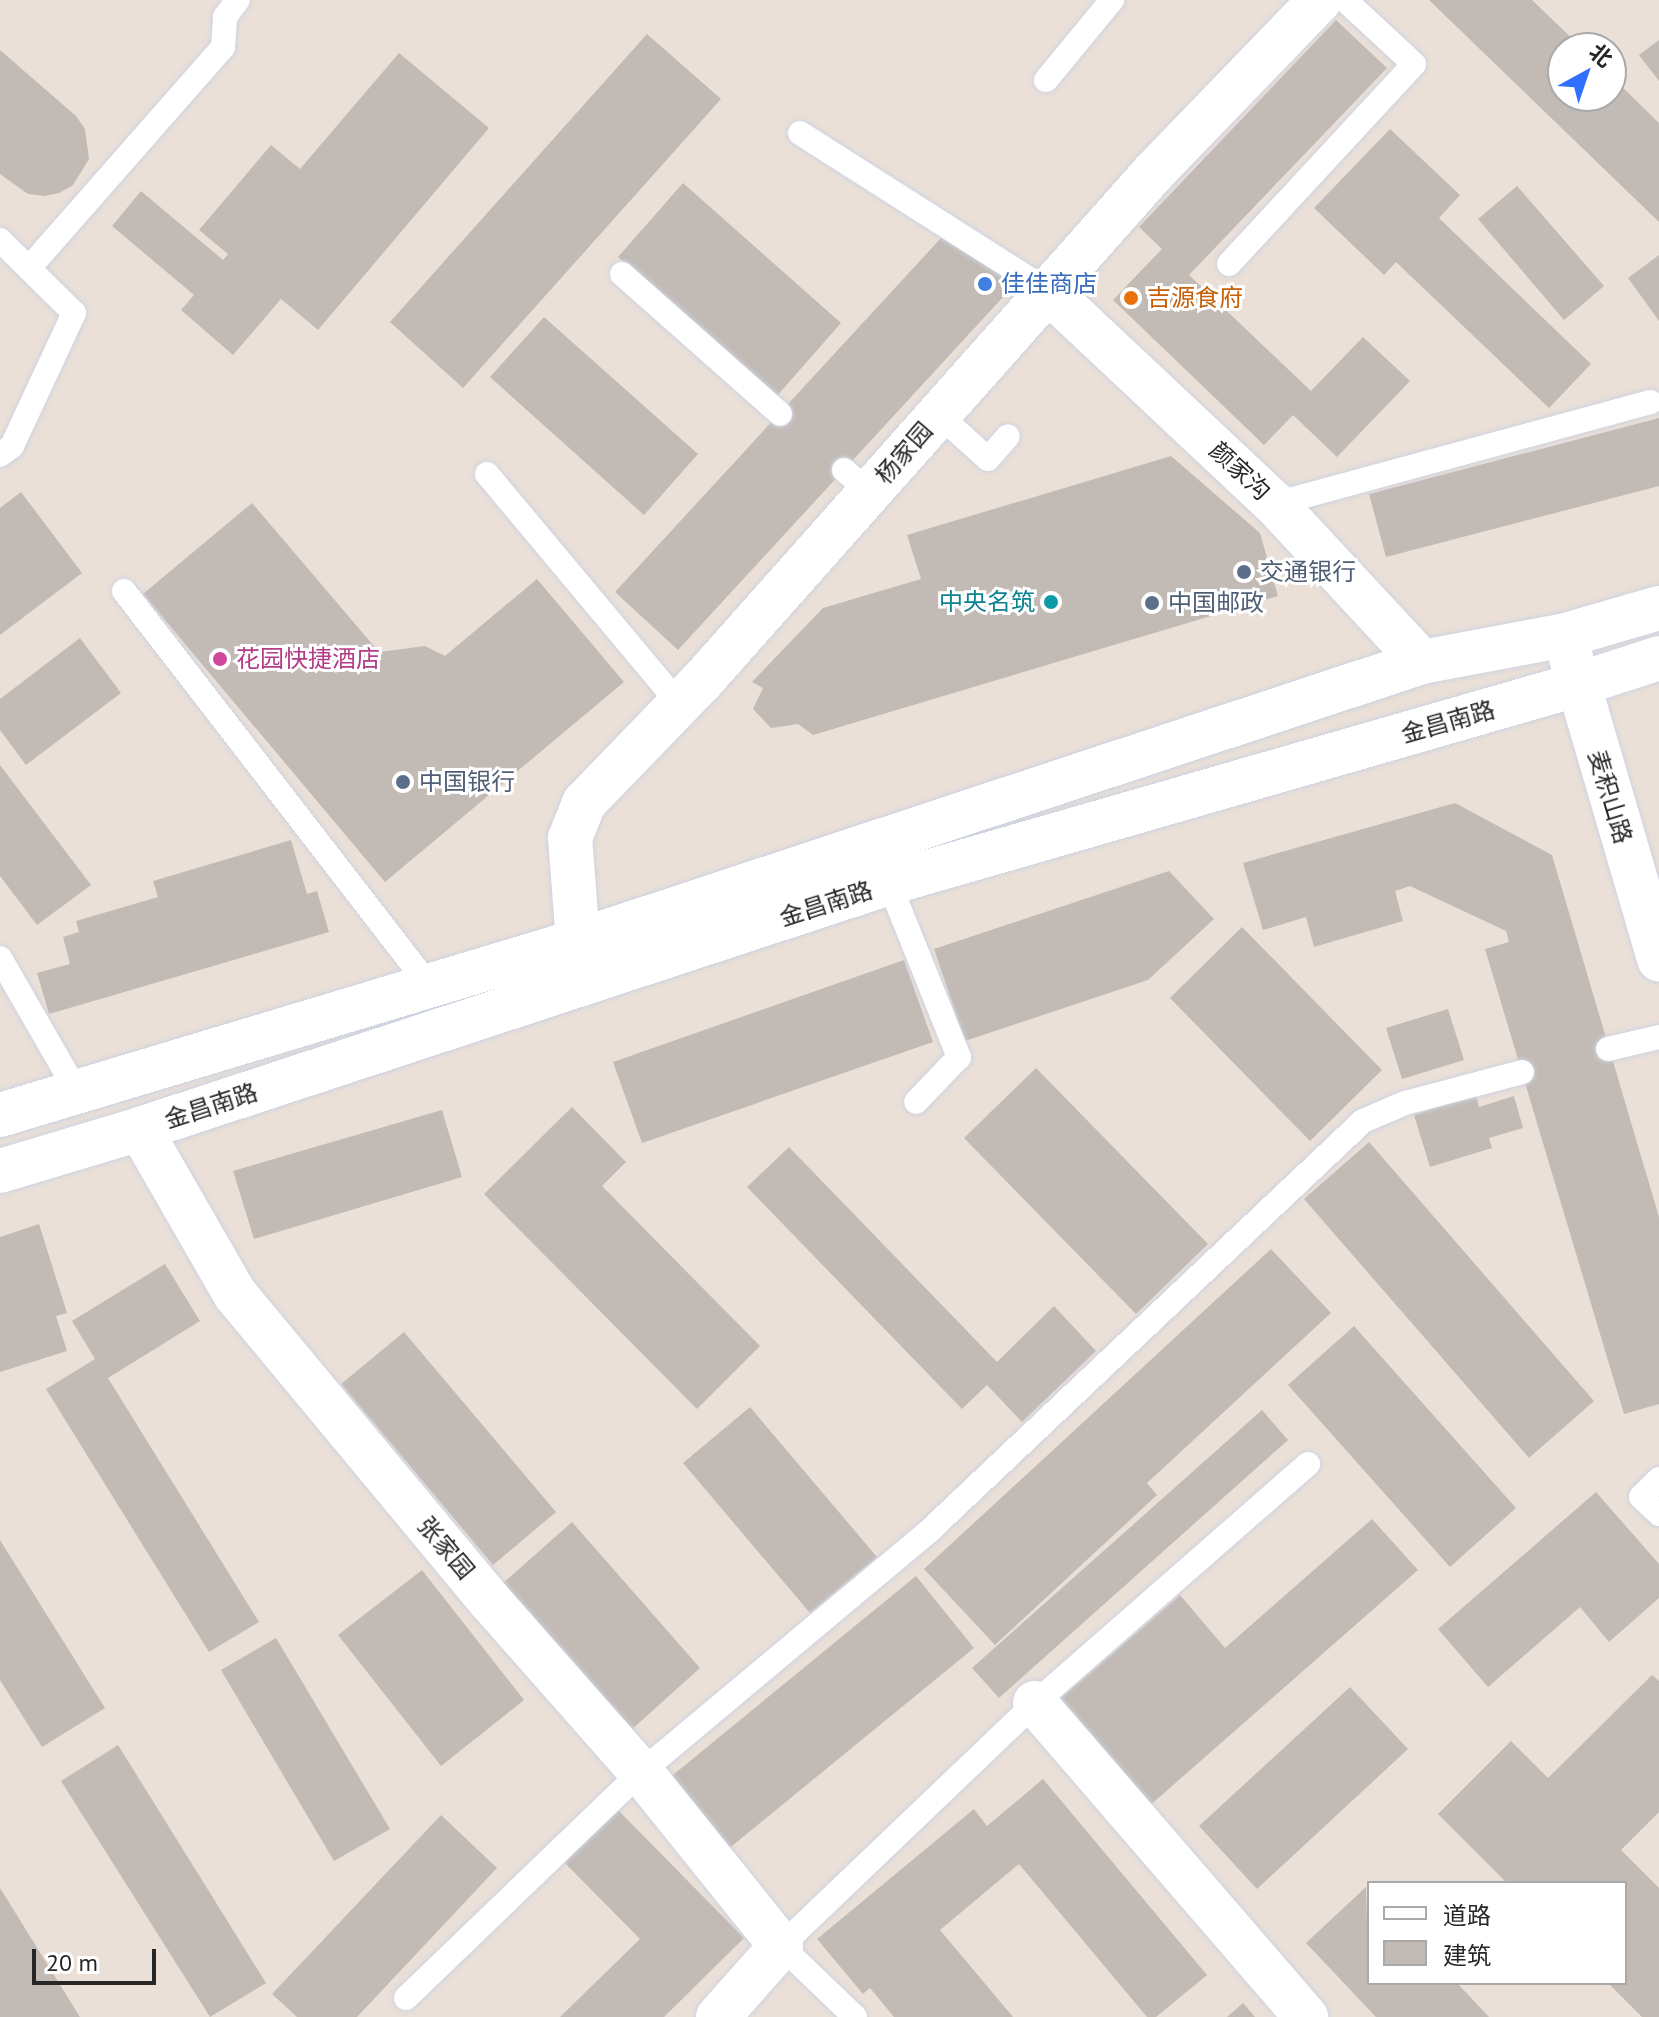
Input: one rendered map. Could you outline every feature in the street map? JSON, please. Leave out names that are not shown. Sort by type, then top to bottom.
[{"type":"street","name":"杨家园","points":[[578,941],[570,838],[584,803],[679,704],[857,481],[938,414],[1153,173],[1320,0]]},
{"type":"street","name":"颜家沟","points":[[1048,291],[1275,504],[1422,662]]},
{"type":"street","name":"金昌南路","points":[[0,1115],[578,941],[1422,662],[1566,635],[1659,608]]},
{"type":"street","name":"麦积山路","points":[[1566,635],[1576,685],[1659,959]]},
{"type":"street","name":"金昌南路","points":[[0,1171],[140,1129],[889,883],[1576,685],[1659,658]]},
{"type":"street","name":"张家园","points":[[140,1129],[235,1294],[490,1601],[641,1772],[781,1946]]},
{"type":"street","points":[[1035,1703],[1306,2017]]},
{"type":"street","points":[[718,2017],[781,1946]]},
{"type":"lane","points":[[29,268],[223,47],[225,17],[238,0]]},
{"type":"lane","points":[[1046,80],[1112,0]]},
{"type":"lane","points":[[1229,264],[1414,64],[1345,0]]},
{"type":"lane","points":[[800,133],[1048,291]]},
{"type":"lane","points":[[0,240],[74,313],[12,446],[0,455]]},
{"type":"lane","points":[[622,274],[780,414]]},
{"type":"lane","points":[[1275,504],[1650,402]]},
{"type":"lane","points":[[938,414],[988,459],[1008,436]]},
{"type":"lane","points":[[487,474],[679,704]]},
{"type":"lane","points":[[124,591],[429,986]]},
{"type":"lane","points":[[889,883],[959,1057],[916,1102]]},
{"type":"lane","points":[[0,958],[77,1092]]},
{"type":"lane","points":[[1608,1049],[1659,1037]]},
{"type":"lane","points":[[406,1998],[641,1772],[928,1532],[1363,1121],[1405,1103],[1522,1072]]},
{"type":"lane","points":[[781,1946],[1035,1703],[1308,1464]]},
{"type":"lane","points":[[1659,1479],[1641,1497],[1659,1514]]},
{"type":"lane","name":"张家园","points":[[781,1946],[855,2017]]},
{"type":"building","points":[[1429,0],[1532,0],[1565,32],[1547,32],[1547,112],[1627,112],[1627,92],[1659,123],[1659,222]]},
{"type":"building","points":[[1336,20],[1387,68],[1189,275],[1311,391],[1363,337],[1410,381],[1337,457],[1293,415],[1264,445],[1113,300],[1162,249],[1139,227]]},
{"type":"building","points":[[647,34],[721,99],[463,388],[390,322]]},
{"type":"building","points":[[1659,40],[1659,81],[1639,55]]},
{"type":"building","points":[[0,50],[76,116],[85,129],[89,159],[73,185],[59,193],[44,196],[28,194],[0,174]]},
{"type":"building","points":[[399,53],[489,128],[318,330],[281,299],[233,355],[181,310],[194,295],[112,226],[141,191],[223,260],[228,254],[199,230],[271,145],[300,169]]},
{"type":"building","points":[[1390,129],[1460,195],[1439,218],[1591,364],[1549,408],[1396,262],[1384,275],[1314,208]]},
{"type":"building","points":[[683,183],[841,323],[776,397],[618,257]]},
{"type":"building","points":[[1517,186],[1604,286],[1564,320],[1478,219]]},
{"type":"building","points":[[941,238],[1016,283],[678,650],[615,592]]},
{"type":"building","points":[[1659,255],[1659,321],[1628,278]]},
{"type":"building","points":[[544,317],[698,454],[644,515],[490,377]]},
{"type":"building","points":[[1659,418],[1659,486],[1386,557],[1369,494]]},
{"type":"building","name":"中央名筑","points":[[1171,456],[1260,533],[1278,596],[813,735],[798,724],[771,728],[753,709],[763,688],[752,682],[823,608],[921,579],[907,535]]},
{"type":"building","points":[[21,492],[82,573],[0,635],[0,508]]},
{"type":"building","name":"中国银行","points":[[252,503],[379,652],[425,646],[445,656],[537,579],[624,682],[385,882],[143,594]]},
{"type":"building","points":[[80,638],[121,693],[26,765],[0,730],[0,699]]},
{"type":"building","points":[[0,765],[91,885],[37,925],[0,876]]},
{"type":"building","points":[[1455,803],[1552,855],[1659,1217],[1659,1404],[1624,1414],[1485,949],[1509,942],[1506,931],[1410,886],[1395,891],[1403,921],[1314,947],[1306,917],[1263,930],[1243,863]]},
{"type":"building","points":[[291,840],[307,894],[317,891],[329,932],[49,1014],[37,973],[70,964],[63,937],[79,932],[76,921],[158,897],[153,881]]},
{"type":"building","points":[[1169,871],[1214,919],[1148,980],[965,1041],[934,949]]},
{"type":"building","points":[[1242,927],[1382,1070],[1310,1141],[1170,998]]},
{"type":"building","points":[[904,960],[933,1042],[642,1143],[613,1062]]},
{"type":"building","points":[[1448,1009],[1464,1060],[1402,1079],[1386,1028]]},
{"type":"building","points":[[1036,1068],[1208,1244],[1136,1314],[964,1138]]},
{"type":"building","points":[[1476,1095],[1479,1107],[1514,1096],[1523,1128],[1489,1138],[1492,1148],[1430,1167],[1414,1115]]},
{"type":"building","points":[[572,1107],[626,1162],[602,1186],[760,1346],[697,1409],[484,1194]]},
{"type":"building","points":[[442,1110],[462,1177],[254,1239],[233,1171]]},
{"type":"building","points":[[1369,1142],[1594,1401],[1529,1458],[1304,1199]]},
{"type":"building","points":[[789,1147],[997,1362],[1054,1306],[1096,1351],[1022,1422],[987,1385],[962,1409],[747,1187]]},
{"type":"building","points":[[39,1224],[67,1313],[56,1316],[67,1351],[0,1372],[0,1237]]},
{"type":"building","points":[[1271,1249],[1331,1313],[1147,1483],[1157,1495],[995,1645],[924,1569]]},
{"type":"building","points":[[165,1264],[200,1321],[108,1378],[259,1622],[209,1652],[46,1389],[95,1359],[72,1321]]},
{"type":"building","points":[[1354,1326],[1516,1508],[1450,1567],[1288,1385]]},
{"type":"building","points":[[404,1332],[556,1512],[493,1565],[341,1384]]},
{"type":"building","points":[[750,1407],[877,1557],[810,1613],[683,1463]]},
{"type":"building","points":[[1262,1410],[1288,1440],[999,1698],[972,1668]]},
{"type":"building","points":[[1596,1492],[1659,1564],[1659,1598],[1609,1642],[1580,1607],[1488,1687],[1438,1629]]},
{"type":"building","points":[[1372,1519],[1418,1570],[1147,1808],[1055,1703],[1180,1595],[1225,1648]]},
{"type":"building","points":[[572,1522],[700,1668],[630,1731],[501,1585]]},
{"type":"building","points":[[0,1540],[105,1708],[42,1747],[0,1680]]},
{"type":"building","points":[[422,1570],[524,1700],[441,1766],[338,1635]]},
{"type":"building","points":[[916,1576],[974,1648],[727,1850],[668,1779]]},
{"type":"building","points":[[276,1638],[390,1829],[334,1861],[221,1670]]},
{"type":"building","points":[[1652,1675],[1659,1681],[1659,1812],[1621,1850],[1659,1888],[1659,2017],[1642,2017],[1610,1985],[1627,1985],[1627,1881],[1505,1881],[1438,1814],[1511,1741],[1548,1778]]},
{"type":"building","points":[[1350,1687],[1408,1749],[1257,1889],[1199,1826]]},
{"type":"building","points":[[118,1745],[266,1983],[210,2017],[61,1781]]},
{"type":"building","points":[[1043,1779],[1207,1975],[1156,2017],[1147,2017],[1019,1864],[940,1930],[1013,2017],[894,2017],[870,1988],[863,1994],[817,1939],[974,1809],[987,1826]]},
{"type":"building","points":[[616,1808],[744,1938],[664,2017],[560,2017],[640,1939],[563,1861]]},
{"type":"building","points":[[441,1815],[497,1868],[357,2017],[297,2017],[272,1994]]},
{"type":"building","points":[[1366,1887],[1367,1985],[1459,1985],[1489,2017],[1376,2017],[1306,1943]]},
{"type":"building","points":[[0,1888],[80,2017],[0,2017]]},
{"type":"building","points":[[1243,2003],[1255,2017],[1227,2017]]},
{"type":"place","name":"佳佳商店","points":[[985,284]]},
{"type":"place","name":"吉源食府","points":[[1131,298]]},
{"type":"place","name":"交通银行","points":[[1244,572]]},
{"type":"place","name":"中央名筑","points":[[1051,602]]},
{"type":"place","name":"中国邮政","points":[[1152,603]]},
{"type":"place","name":"花园快捷酒店","points":[[220,659]]},
{"type":"place","name":"中国银行","points":[[403,782]]}]
